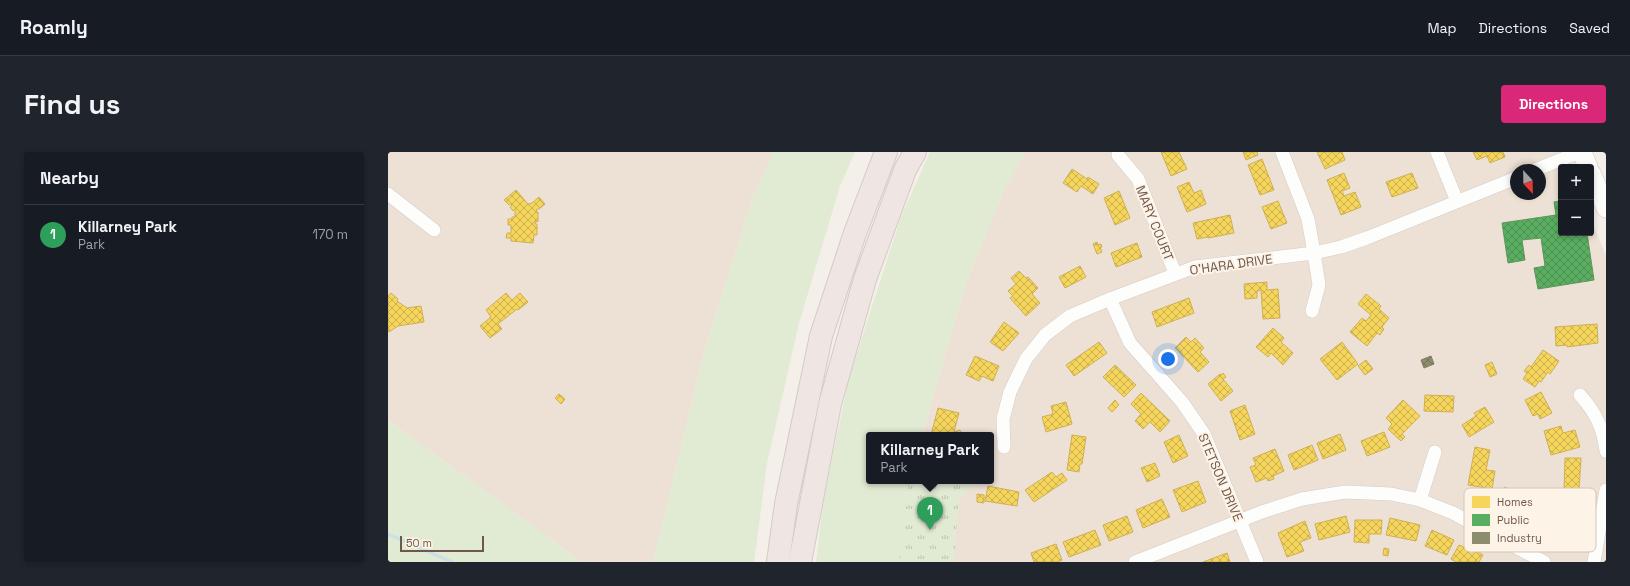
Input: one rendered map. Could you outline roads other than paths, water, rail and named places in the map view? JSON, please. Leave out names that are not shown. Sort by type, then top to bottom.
[{"type":"highway","points":[[778,562],[786,504],[821,336],[855,233],[886,152]]},
{"type":"highway","points":[[800,562],[830,404],[866,279],[905,170],[915,152]]},
{"type":"highway","points":[[806,562],[816,474]]},
{"type":"main road","points":[[1581,152],[1587,164]]},
{"type":"main road","points":[[1594,180],[1606,208]]},
{"type":"street","points":[[1282,152],[1308,219],[1318,285],[1312,311]]},
{"type":"street","points":[[1437,152],[1457,202]]},
{"type":"street","points":[[1546,166],[1581,152]]},
{"type":"street","name":"MARY COURT","points":[[1118,156],[1138,179],[1175,273]]},
{"type":"street","name":"O'HARA DRIVE","points":[[1004,447],[1003,419],[1010,392],[1026,359],[1045,335],[1070,316],[1175,273],[1195,267],[1314,253],[1341,247],[1510,180]]},
{"type":"street","points":[[388,194],[434,230]]},
{"type":"street","name":"STETSON DRIVE","points":[[1110,299],[1130,343],[1182,402],[1204,434],[1257,562]]},
{"type":"street","points":[[1580,395],[1592,408],[1604,435],[1606,451]]},
{"type":"street","points":[[1420,500],[1435,452]]},
{"type":"street","points":[[1596,550],[1606,490]]},
{"type":"street","points":[[1135,562],[1262,512],[1302,500],[1344,492],[1391,494],[1420,500],[1464,519]]},
{"type":"street","points":[[1525,552],[1544,562]]},
{"type":"street","points":[[1594,562],[1596,552]]},
{"type":"waterway","points":[[388,534],[452,562]]},
{"type":"place","name":"Killarney Park","points":[[930,530]]}]
